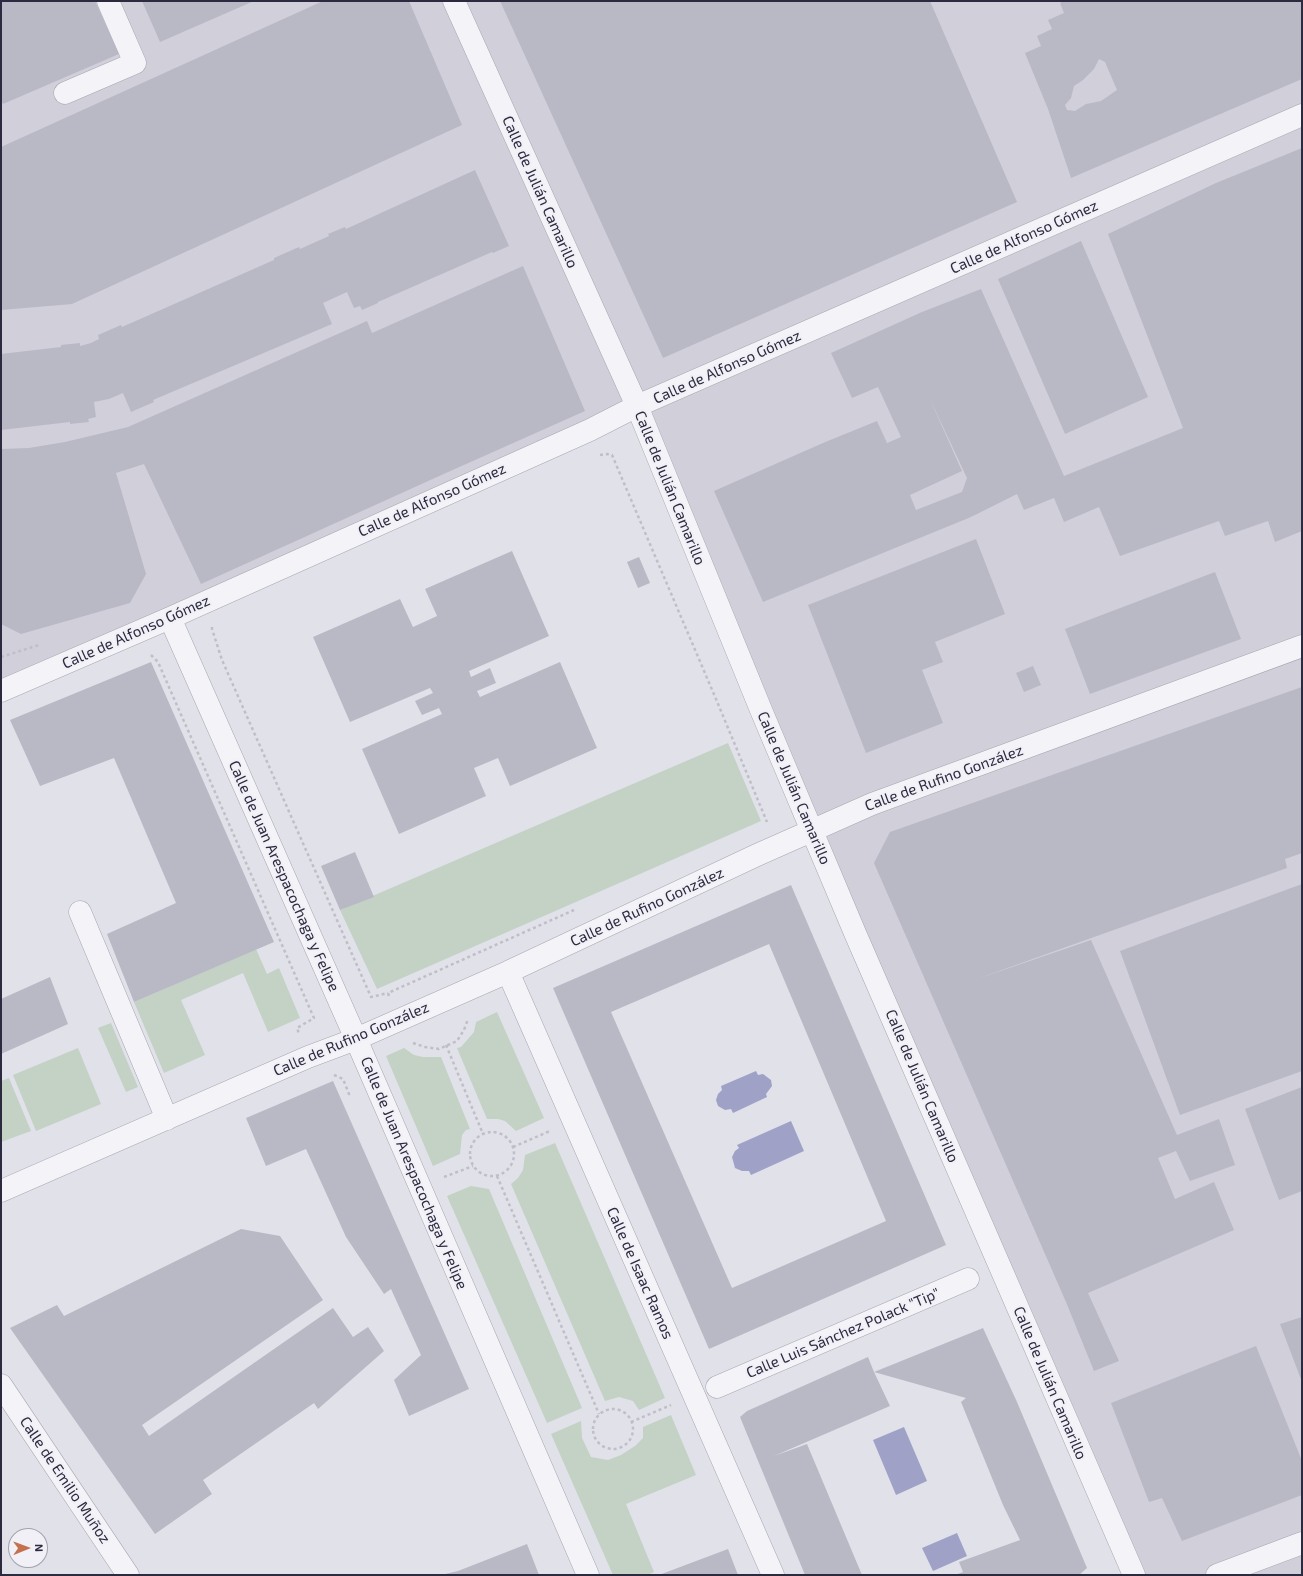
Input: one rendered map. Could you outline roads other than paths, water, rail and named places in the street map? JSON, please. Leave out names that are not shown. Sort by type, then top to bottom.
[{"type":"street","points":[[65,93],[135,64],[108,1]]},
{"type":"street","name":"Calle de Julián Camarillo","points":[[454,1],[637,406],[758,703],[865,955],[1134,1575]]},
{"type":"street","name":"Calle de Alfonso Gómez","points":[[1,691],[170,618],[583,433],[637,406],[1302,115]]},
{"type":"street","name":"Calle de Juan Arespacochaga y Felipe","points":[[170,618],[356,1039],[588,1575]]},
{"type":"street","name":"Calle de Rufino González","points":[[1,1191],[308,1058],[356,1039],[508,972],[757,855],[872,804],[1302,646]]},
{"type":"street","points":[[80,912],[167,1119]]},
{"type":"street","name":"Calle de Isaac Ramos","points":[[508,972],[773,1575]]},
{"type":"street","name":"Calle Luis Sánchez Polack \"Tip\"","points":[[717,1387],[968,1279]]},
{"type":"street","name":"Calle de Emilio Muñoz","points":[[1,1385],[128,1575]]},
{"type":"street","points":[[1217,1575],[1302,1542]]},
{"type":"water","points":[[756,1071],[758,1075],[763,1074],[771,1080],[772,1086],[766,1094],[767,1097],[733,1113],[731,1109],[725,1110],[718,1106],[716,1100],[718,1094],[722,1090],[721,1086]]},
{"type":"water","points":[[791,1121],[804,1151],[751,1175],[749,1171],[742,1171],[735,1168],[732,1157],[735,1151],[739,1148],[737,1145]]},
{"type":"water","points":[[904,1427],[927,1481],[896,1495],[873,1440]]},
{"type":"water","points":[[957,1533],[967,1556],[933,1571],[922,1548]]}]
